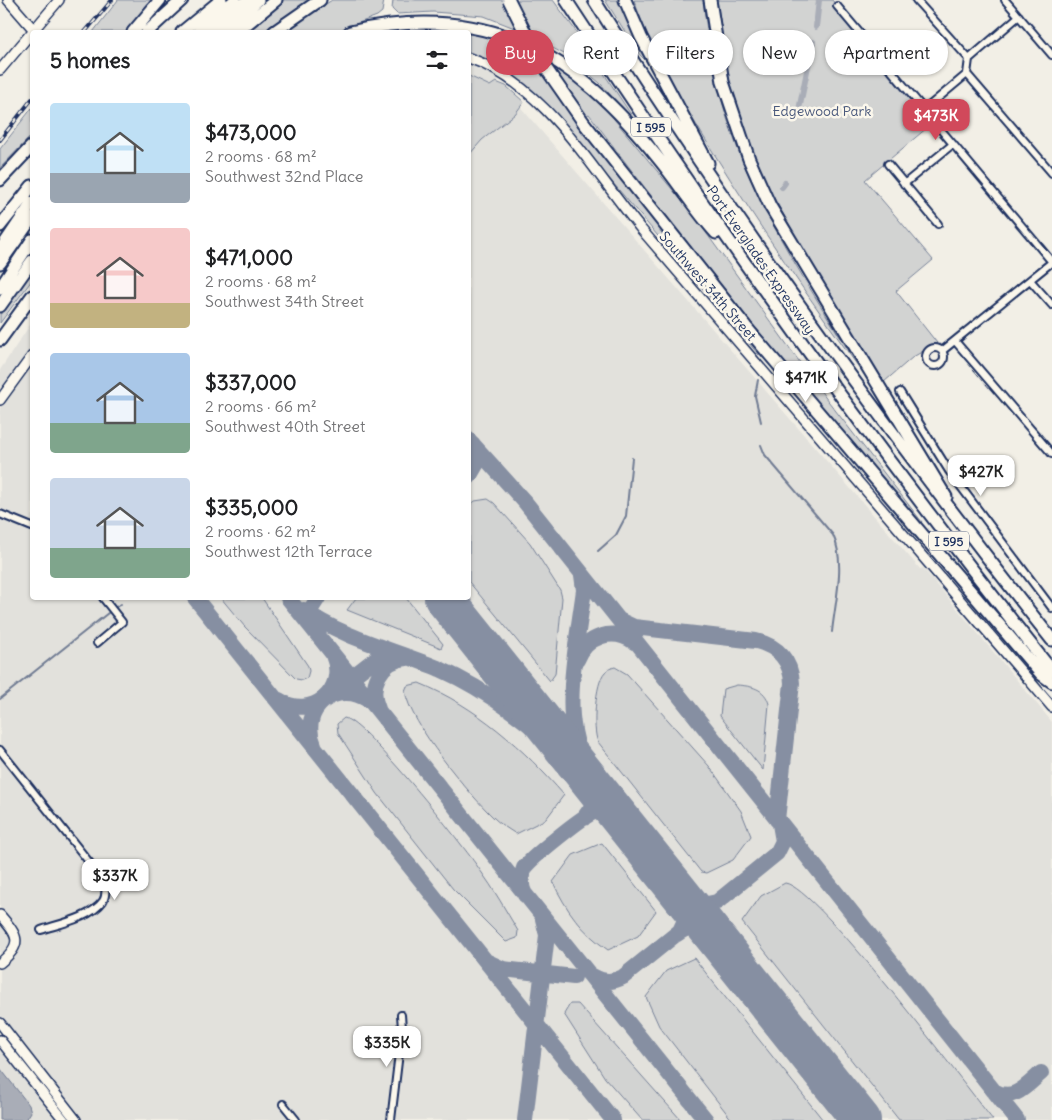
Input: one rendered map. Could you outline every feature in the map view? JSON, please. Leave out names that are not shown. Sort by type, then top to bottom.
[{"type":"highway","points":[[134,30],[160,0]]},
{"type":"highway","points":[[149,30],[182,0]]},
{"type":"highway","points":[[174,30],[209,0]]},
{"type":"highway","points":[[184,30],[220,0]]},
{"type":"highway","points":[[201,30],[235,0]]},
{"type":"highway","points":[[212,30],[248,0]]},
{"type":"highway","points":[[225,30],[258,0]]},
{"type":"highway","points":[[240,30],[276,0]]},
{"type":"highway","points":[[277,30],[320,0]]},
{"type":"highway","points":[[509,0],[536,54],[584,123],[746,326],[1041,674],[1052,682]]},
{"type":"highway","name":"Port Everglades Expressway","points":[[566,0],[736,254],[883,454],[1052,672]]},
{"type":"highway","name":"Port Everglades Expressway","points":[[594,0],[719,192],[958,521],[1052,640]]},
{"type":"highway","points":[[625,0],[641,37],[714,174],[719,192]]},
{"type":"highway","points":[[710,0],[716,44],[726,91],[749,159],[770,206],[940,484],[958,521]]},
{"type":"highway","points":[[358,30],[400,20],[450,18],[516,33],[541,45],[578,71],[618,110],[667,169],[705,221],[736,254]]},
{"type":"highway","points":[[0,180],[30,148]]},
{"type":"highway","points":[[0,226],[30,188]]},
{"type":"highway","points":[[0,240],[30,195]]},
{"type":"highway","points":[[0,250],[30,206]]},
{"type":"highway","points":[[0,263],[30,221]]},
{"type":"highway","points":[[2,285],[30,243]]},
{"type":"highway","points":[[2,285],[30,250]]},
{"type":"highway","points":[[0,306],[30,264]]},
{"type":"highway","points":[[0,340],[30,299]]},
{"type":"street","points":[[8,0],[34,30],[58,0]]},
{"type":"street","points":[[916,0],[969,59]]},
{"type":"street","points":[[1005,0],[1052,55]]},
{"type":"street","points":[[837,6],[1052,262],[942,352]]},
{"type":"street","points":[[924,110],[967,74],[969,59],[1019,16]]},
{"type":"street","points":[[0,70],[30,35]]},
{"type":"street","name":"Southwest 34th Street","points":[[471,59],[506,76],[535,98],[597,171],[641,229],[1052,707]]},
{"type":"street","points":[[967,74],[1052,173]]},
{"type":"street","points":[[904,184],[952,144]]},
{"type":"street","points":[[888,164],[938,224]]},
{"type":"street","points":[[1030,280],[1052,305]]},
{"type":"street","points":[[955,341],[1052,454]]},
{"type":"street","points":[[0,400],[30,359]]},
{"type":"street","points":[[900,392],[954,478],[1052,608]]},
{"type":"street","points":[[0,514],[30,526]]},
{"type":"street","points":[[97,643],[122,622],[105,600]]},
{"type":"street","points":[[0,750],[105,882],[106,894],[102,902],[86,914],[41,930]]},
{"type":"street","points":[[0,915],[13,932],[17,944],[14,951],[0,963]]},
{"type":"street","points":[[391,1120],[402,1028],[401,1015]]},
{"type":"street","points":[[0,1023],[76,1120]]},
{"type":"street","points":[[0,1040],[64,1120]]},
{"type":"street","points":[[283,1104],[296,1120]]},
{"type":"shaded area","points":[[471,66],[486,71],[486,75],[493,75],[920,569],[923,568],[1052,722],[1052,1120],[0,1120],[0,370],[30,325],[30,600],[471,600]]},
{"type":"shaded area","points":[[0,1068],[29,1105],[31,1112],[26,1120],[0,1120]]},
{"type":"green space","points":[[118,0],[161,0],[134,30],[95,30]]},
{"type":"green space","points":[[277,0],[310,0],[267,30],[242,30]]},
{"type":"green space","points":[[332,0],[384,0],[382,12],[377,16],[340,30],[286,30]]},
{"type":"green space","points":[[393,0],[553,0],[575,30],[564,30],[564,54],[554,49],[554,30],[518,30],[484,16],[433,12],[397,14],[392,9]]},
{"type":"green space","points":[[605,0],[621,0],[633,30],[624,30]]},
{"type":"green space","points":[[634,0],[703,0],[708,30],[648,30],[648,36]]},
{"type":"green space","name":"Edgewood Park","points":[[717,0],[832,0],[857,30],[825,30],[825,75],[895,75],[934,122],[865,180],[933,260],[896,291],[937,343],[913,357],[884,382],[807,256],[765,182],[751,148],[728,75],[733,75],[733,30],[721,30]]},
{"type":"green space","points":[[397,27],[468,27],[486,34],[486,62],[471,56],[471,30],[384,30]]},
{"type":"green space","points":[[638,41],[646,61],[638,52]]},
{"type":"green space","points":[[554,61],[564,70],[564,75],[570,75],[600,102],[691,212],[825,397],[922,522],[919,524],[792,373],[669,219],[589,114],[575,121],[759,355],[607,176],[526,86],[511,75],[554,75]]},
{"type":"green space","points":[[590,75],[605,75],[633,120],[600,83]]},
{"type":"green space","points":[[668,75],[716,75],[732,133],[758,195],[807,284],[860,369],[803,289],[730,180]]},
{"type":"green space","points":[[471,77],[490,86],[496,82],[506,86],[524,102],[515,114],[482,140],[471,153]]},
{"type":"green space","points":[[30,111],[30,137],[0,168],[0,149]]},
{"type":"green space","points":[[30,269],[30,283],[0,323],[0,311]]},
{"type":"green space","points":[[488,499],[494,503],[530,543],[560,590],[562,598],[555,674],[550,681],[471,584],[471,504],[475,501]]},
{"type":"green space","points":[[223,600],[263,600],[308,666],[307,678],[302,680],[296,679],[245,627]]},
{"type":"green space","points":[[354,600],[408,600],[443,644],[441,648],[347,610]]},
{"type":"green space","points":[[615,667],[627,674],[709,766],[741,811],[751,836],[733,860],[706,873],[701,872],[598,742],[595,717],[599,685],[605,672]]},
{"type":"green space","points":[[419,683],[479,716],[516,745],[549,778],[564,795],[546,819],[516,834],[483,807],[442,758],[409,705],[405,691],[407,686]]},
{"type":"green space","points":[[737,685],[752,687],[761,691],[769,704],[763,770],[720,716],[723,689]]},
{"type":"green space","points":[[344,718],[355,724],[392,761],[455,837],[495,892],[518,931],[517,938],[506,942],[453,889],[377,793],[338,733],[337,724]]},
{"type":"green space","points":[[602,843],[656,911],[638,936],[608,950],[590,936],[576,920],[563,902],[553,882],[573,855]]},
{"type":"green space","points":[[785,883],[802,893],[827,916],[857,950],[923,1030],[993,1120],[899,1120],[742,922],[761,896]]},
{"type":"green space","points":[[694,958],[823,1120],[732,1120],[659,1026],[646,997],[666,971]]},
{"type":"green space","points":[[570,1004],[578,1004],[681,1120],[642,1120],[605,1078],[564,1014]]},
{"type":"waterway","points":[[816,27],[819,0]]},
{"type":"waterway","points":[[800,105],[806,75]]},
{"type":"waterway","points":[[782,187],[785,183]]},
{"type":"waterway","points":[[758,380],[755,396],[761,422]]},
{"type":"waterway","points":[[761,445],[765,455],[833,535],[837,546],[839,570],[832,632]]},
{"type":"waterway","points":[[598,551],[616,535],[626,516],[632,458]]},
{"type":"waterway","points":[[116,607],[121,604]]},
{"type":"waterway","points":[[0,699],[108,613]]},
{"type":"taxiway","points":[[471,442],[525,502],[1017,1120]]},
{"type":"taxiway","points":[[471,474],[477,463],[473,444]]},
{"type":"taxiway","points":[[582,575],[584,590],[573,670],[571,702],[577,742],[591,783]]},
{"type":"taxiway","points":[[197,600],[613,1120]]},
{"type":"taxiway","points":[[290,600],[706,1120]]},
{"type":"taxiway","points":[[312,624],[311,609],[317,600]]},
{"type":"taxiway","points":[[304,610],[351,636],[440,669],[477,688],[512,711],[576,764]]},
{"type":"taxiway","points":[[619,620],[634,627],[756,641],[771,647],[786,661],[792,683],[777,820]]},
{"type":"taxiway","points":[[577,660],[587,645],[601,636],[618,635],[634,642]]},
{"type":"taxiway","points":[[343,684],[379,656],[399,654]]},
{"type":"taxiway","points":[[279,700],[291,706],[303,707],[314,704],[324,698],[331,690],[335,680],[336,668],[333,655]]},
{"type":"taxiway","points":[[378,709],[375,692],[379,676],[383,669],[390,664],[407,658]]},
{"type":"taxiway","points":[[314,745],[310,732],[311,720],[316,709],[323,701],[344,693],[356,694],[368,700]]},
{"type":"taxiway","points":[[584,818],[594,804],[594,785]]},
{"type":"taxiway","points":[[525,895],[522,881],[524,868],[558,838],[594,812],[605,812],[620,818]]},
{"type":"taxiway","points":[[685,900],[702,905],[717,902],[777,853],[783,841],[780,824]]},
{"type":"taxiway","points":[[589,974],[605,981],[623,977],[680,931],[687,916],[685,900]]},
{"type":"taxiway","points":[[525,1120],[547,935],[543,919]]},
{"type":"taxiway","points":[[677,934],[690,928],[704,930],[713,934]]},
{"type":"taxiway","points":[[488,962],[503,969],[574,977]]},
{"type":"taxiway","points":[[994,1091],[1007,1095],[1014,1094],[1041,1073]]},
{"type":"runway","points":[[446,600],[861,1120]]},
{"type":"railway","points":[[87,30],[112,0]]},
{"type":"railway","points":[[0,140],[30,102]]}]
